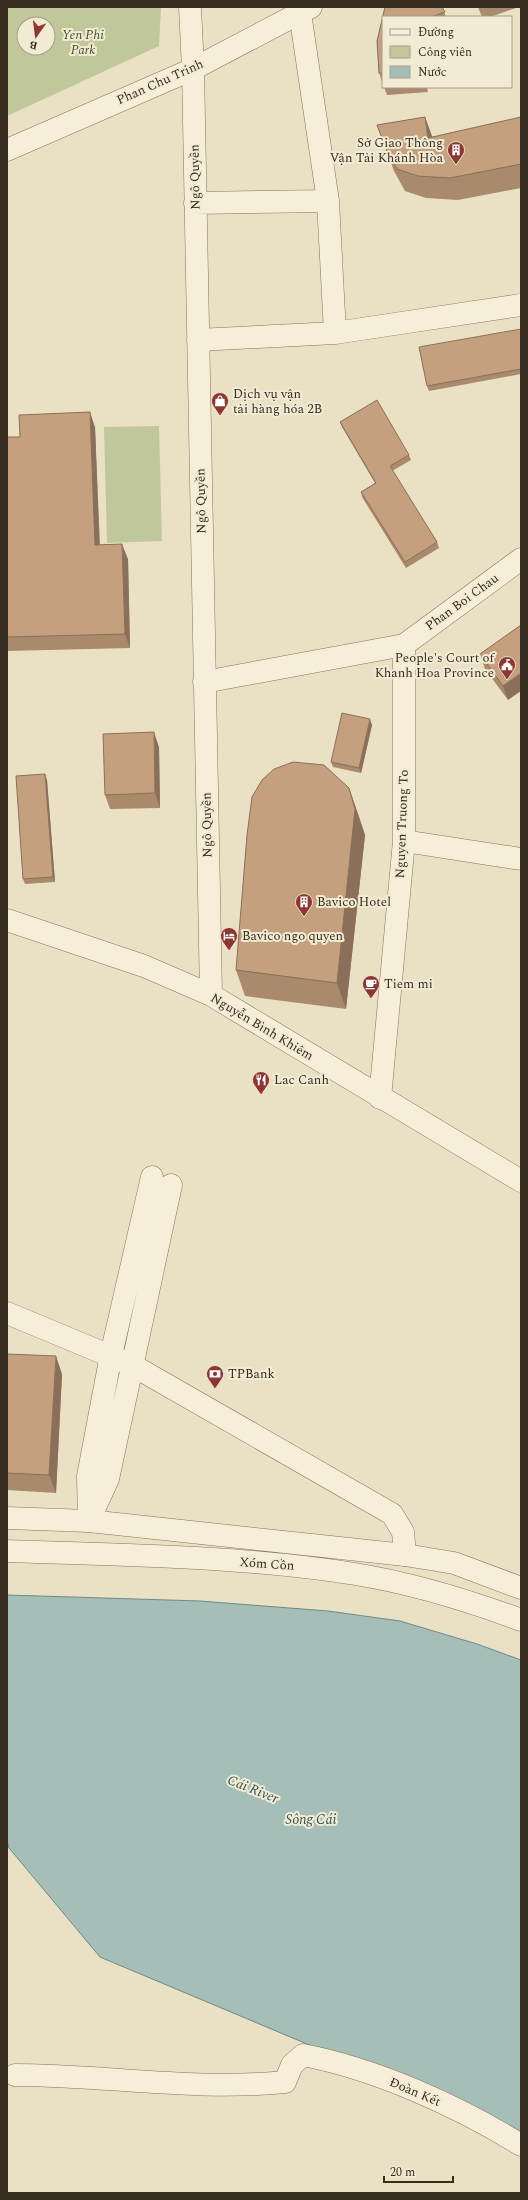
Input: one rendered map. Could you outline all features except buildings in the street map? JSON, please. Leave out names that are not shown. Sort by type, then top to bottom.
[{"type":"street","name":"Ngô Quyền","points":[[190,7],[193,69],[211,995]]},
{"type":"street","name":"Phan Chu Trinh","points":[[7,150],[193,69],[305,10]]},
{"type":"street","points":[[305,10],[328,201],[335,333]]},
{"type":"street","points":[[195,203],[328,201]]},
{"type":"street","points":[[198,340],[335,333],[521,305]]},
{"type":"street","name":"Phan Boi Chau","points":[[404,645],[521,559]]},
{"type":"street","points":[[204,682],[404,645]]},
{"type":"street","name":"Nguyen Truong To","points":[[380,1098],[404,841],[404,645]]},
{"type":"street","points":[[404,841],[521,859]]},
{"type":"street","name":"Nguyễn Bình Khiêm","points":[[7,920],[144,966],[211,995],[380,1098],[521,1181]]},
{"type":"street","points":[[87,1554],[89,1521],[88,1476],[111,1354],[152,1176]]},
{"type":"street","points":[[89,1521],[108,1479],[171,1185]]},
{"type":"street","points":[[7,1313],[111,1354],[392,1514],[403,1532],[405,1555]]},
{"type":"street","name":"Xóm Cồn","points":[[7,1518],[89,1521],[405,1555],[454,1563],[521,1588]]},
{"type":"street","name":"Xóm Cồn","points":[[7,1551],[286,1565],[356,1574],[441,1594],[521,1620]]},
{"type":"street","name":"Đoàn Kết","points":[[15,2075],[65,2075],[158,2082],[264,2084],[285,2082],[292,2065],[303,2055],[360,2070],[413,2091],[488,2124],[521,2145]]},
{"type":"green space","name":"Yen Phi Park","points":[[9,7],[161,7],[159,46],[7,116],[7,11]]},
{"type":"green space","points":[[159,426],[162,541],[107,543],[104,427]]},
{"type":"water","name":"Sông Cái","points":[[7,1595],[200,1601],[328,1611],[400,1621],[477,1644],[521,1660],[521,2137],[414,2089],[100,1957],[9,1848],[7,1841]]},
{"type":"place","name":"Sở Giao Thông Vận Tải Khánh Hòa","points":[[456,165]]},
{"type":"place","name":"Dịch vụ vận tải hàng hóa 2B","points":[[220,416]]},
{"type":"place","name":"People's Court of Khanh Hoa Province","points":[[507,680]]},
{"type":"place","name":"Bavico Hotel","points":[[304,917]]},
{"type":"place","name":"Bavico ngo quyen","points":[[229,951]]},
{"type":"place","name":"Tiem mi","points":[[371,999]]},
{"type":"place","name":"Lac Canh","points":[[261,1095]]},
{"type":"place","name":"TPBank","points":[[215,1389]]},
{"type":"water label","name":"Cái River","points":[[253,1789]]}]
